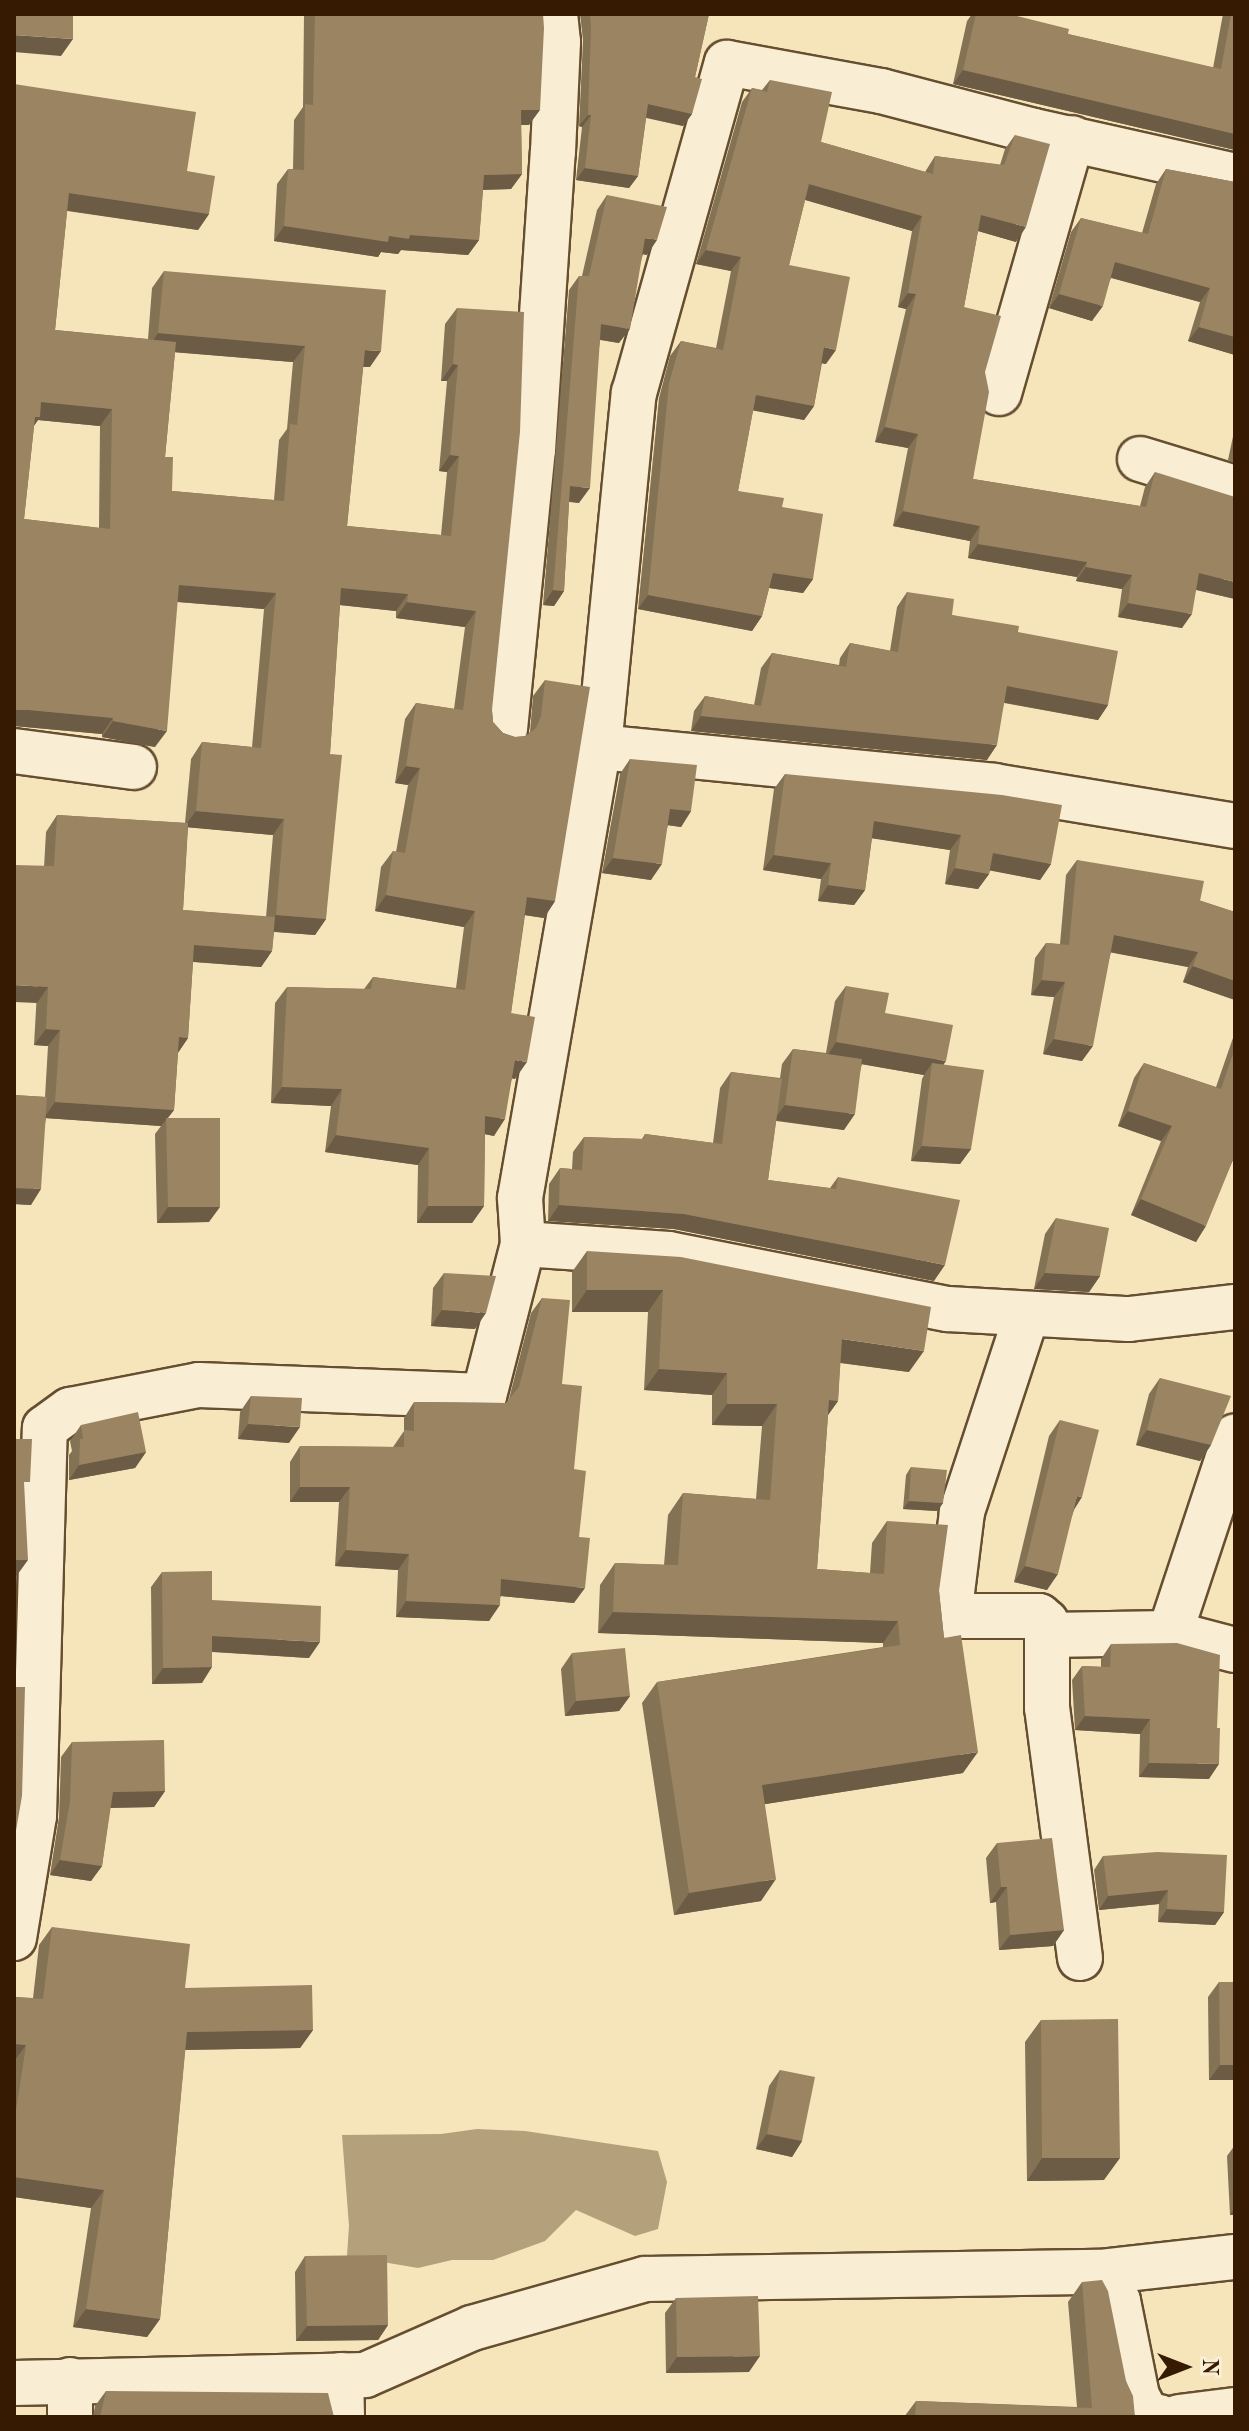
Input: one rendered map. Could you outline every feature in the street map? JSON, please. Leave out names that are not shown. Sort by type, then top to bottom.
[{"type":"street","points":[[505,729],[533,450],[558,42],[555,14]]},
{"type":"street","points":[[14,1938],[45,1428],[70,1410],[199,1385],[484,1396],[523,1244],[520,1198],[599,747],[634,393],[727,63],[881,91],[1235,176]]},
{"type":"street","points":[[999,393],[1072,138]]},
{"type":"street","points":[[1140,459],[1235,488]]},
{"type":"street","points":[[599,747],[994,786],[1235,826]]},
{"type":"street","points":[[14,751],[134,767]]},
{"type":"street","points":[[523,1244],[669,1254],[948,1309],[1129,1319],[1235,1307]]},
{"type":"street","points":[[1022,1329],[962,1512],[949,1616],[1039,1616],[1046,1622],[1047,1708],[1080,1958]]},
{"type":"street","points":[[1170,1633],[1235,1436]]},
{"type":"street","points":[[1047,1635],[1170,1633],[1235,1650]]},
{"type":"street","points":[[14,2383],[70,2399],[342,2396],[365,2375],[472,2328],[645,2279],[1099,2272],[1235,2257]]},
{"type":"street","points":[[1099,2272],[1118,2301],[1137,2396],[1147,2415],[1159,2417]]},
{"type":"street","points":[[1179,2417],[1235,2410]]},
{"type":"shaded area","points":[[477,2129],[525,2131],[658,2151],[667,2182],[658,2229],[635,2236],[576,2210],[545,2241],[493,2260],[452,2260],[418,2268],[347,2256],[349,2226],[342,2135],[441,2134]]},
{"type":"building","points":[[14,14],[73,14],[73,39],[14,35]]},
{"type":"building","points":[[315,14],[543,14],[540,110],[521,110],[522,174],[484,175],[479,240],[410,235],[409,239],[389,236],[388,242],[284,226],[288,169],[304,170],[305,104],[313,105]]},
{"type":"building","points":[[590,14],[709,14],[695,77],[702,79],[692,114],[648,104],[638,176],[585,168],[591,115],[588,115]]},
{"type":"building","points":[[976,14],[1009,14],[1069,29],[1068,34],[1221,69],[1231,14],[1235,14],[1235,134],[963,70]]},
{"type":"building","points":[[770,80],[832,92],[821,142],[933,174],[935,156],[1004,165],[1015,135],[1050,144],[1026,227],[981,215],[964,307],[1001,316],[985,372],[989,392],[973,479],[1146,507],[1155,472],[1235,497],[1235,582],[1199,573],[1192,614],[1128,603],[1132,575],[1086,567],[1087,562],[978,544],[980,526],[903,511],[918,434],[885,427],[916,294],[908,293],[922,216],[809,184],[789,265],[850,277],[836,350],[824,347],[814,406],[756,395],[738,491],[784,498],[782,507],[823,514],[813,579],[773,573],[762,616],[648,595],[669,383],[681,341],[723,350],[741,257],[706,250],[752,88],[767,92]]},
{"type":"building","points":[[14,84],[196,112],[187,171],[215,176],[209,214],[69,193],[55,330],[176,342],[165,457],[173,457],[172,491],[284,501],[290,424],[297,425],[305,346],[158,333],[164,271],[386,290],[381,351],[365,350],[347,526],[451,536],[459,456],[450,455],[458,365],[453,364],[457,308],[524,312],[520,432],[493,722],[503,733],[515,737],[526,736],[536,728],[541,716],[545,680],[590,687],[555,901],[527,897],[511,1013],[535,1017],[527,1062],[515,1060],[505,1119],[485,1116],[484,1206],[428,1206],[429,1148],[336,1135],[342,1089],[282,1087],[287,987],[371,989],[373,977],[465,990],[475,911],[386,895],[393,851],[405,853],[420,768],[406,766],[416,703],[463,710],[476,611],[407,602],[408,594],[341,588],[330,754],[342,755],[326,919],[276,915],[284,819],[196,811],[202,742],[261,748],[276,593],[179,585],[167,731],[113,721],[113,718],[14,710]],"holes":[[[41,402],[112,409],[110,529],[24,519],[35,417],[40,417]]]},
{"type":"building","points":[[1166,169],[1235,182],[1235,337],[1199,327],[1210,288],[1115,262],[1103,306],[1059,294],[1081,218],[1148,234]]},
{"type":"building","points":[[607,195],[667,207],[657,240],[645,238],[630,329],[601,324],[590,488],[570,486],[564,591],[553,590],[579,276],[589,276]]},
{"type":"building","points":[[907,592],[954,599],[952,615],[1019,626],[1018,632],[1118,651],[1108,705],[1007,686],[997,745],[701,716],[705,696],[761,706],[772,653],[846,667],[850,643],[898,652]]},
{"type":"building","points":[[630,759],[697,765],[691,811],[670,809],[662,864],[613,858]]},
{"type":"building","points":[[785,774],[1002,795],[1062,805],[1051,864],[993,853],[989,874],[955,868],[961,835],[874,821],[865,890],[828,885],[831,863],[774,855]]},
{"type":"building","points":[[57,815],[188,823],[183,910],[275,917],[272,951],[194,945],[188,1038],[179,1037],[174,1110],[55,1102],[60,1030],[46,1029],[48,987],[14,985],[14,865],[54,866]]},
{"type":"building","points":[[1077,860],[1204,881],[1200,901],[1235,912],[1235,981],[1193,966],[1198,952],[1114,935],[1093,1046],[1054,1039],[1065,982],[1042,980],[1046,943],[1069,945]]},
{"type":"building","points":[[846,986],[889,993],[885,1013],[953,1025],[946,1061],[836,1042]]},
{"type":"building","points":[[1235,1048],[1235,1155],[1206,1226],[1141,1199],[1172,1126],[1128,1111],[1144,1063],[1221,1089]]},
{"type":"building","points":[[793,1049],[862,1059],[855,1114],[785,1105]]},
{"type":"building","points":[[932,1063],[984,1070],[971,1149],[922,1146]]},
{"type":"building","points":[[731,1072],[782,1079],[768,1180],[836,1189],[838,1177],[960,1200],[945,1265],[684,1214],[559,1205],[560,1168],[582,1170],[584,1137],[644,1139],[645,1134],[722,1144]]},
{"type":"building","points":[[14,1095],[47,1097],[41,1189],[14,1188]]},
{"type":"building","points":[[166,1118],[220,1118],[220,1207],[168,1207]]},
{"type":"building","points":[[1056,1218],[1109,1228],[1100,1276],[1045,1273]]},
{"type":"building","points":[[587,1251],[681,1257],[931,1307],[924,1351],[842,1339],[838,1401],[829,1400],[817,1569],[884,1574],[887,1521],[948,1525],[939,1591],[944,1638],[961,1635],[978,1752],[762,1785],[776,1879],[689,1893],[657,1682],[900,1645],[898,1621],[613,1612],[615,1563],[678,1565],[683,1493],[770,1500],[777,1404],[727,1404],[727,1373],[659,1369],[663,1290],[587,1290]]},
{"type":"building","points":[[444,1273],[496,1276],[486,1313],[442,1310]]},
{"type":"building","points":[[542,1298],[570,1300],[562,1384],[582,1386],[574,1469],[586,1471],[579,1537],[590,1538],[585,1588],[501,1579],[500,1605],[406,1601],[409,1554],[346,1550],[350,1487],[300,1487],[300,1446],[404,1447],[404,1430],[414,1431],[414,1402],[506,1403],[519,1387]]},
{"type":"building","points":[[1160,1378],[1231,1396],[1211,1445],[1147,1430]]},
{"type":"building","points":[[251,1396],[302,1398],[300,1427],[248,1424]]},
{"type":"building","points":[[138,1412],[146,1452],[79,1465],[80,1439],[83,1439],[81,1425]]},
{"type":"building","points":[[1060,1420],[1099,1430],[1082,1497],[1077,1496],[1058,1574],[1025,1566]]},
{"type":"building","points":[[14,1439],[32,1439],[30,1482],[24,1482],[28,1560],[14,1560]]},
{"type":"building","points":[[911,1467],[947,1470],[943,1503],[909,1501]]},
{"type":"building","points":[[212,1571],[212,1600],[321,1606],[320,1642],[212,1636],[212,1667],[163,1668],[162,1572]]},
{"type":"building","points":[[1177,1643],[1220,1655],[1219,1764],[1149,1763],[1150,1719],[1085,1716],[1082,1666],[1110,1667],[1111,1644]]},
{"type":"building","points":[[625,1648],[630,1696],[576,1701],[572,1653]]},
{"type":"building","points":[[14,1687],[25,1687],[22,1796],[14,1842]]},
{"type":"building","points":[[164,1740],[165,1791],[113,1792],[102,1866],[60,1860],[70,1801],[72,1742]]},
{"type":"building","points":[[1052,1838],[1064,1930],[1010,1935],[1007,1887],[1001,1887],[997,1843]]},
{"type":"building","points":[[1157,1852],[1227,1855],[1224,1912],[1167,1909],[1168,1890],[1108,1896],[1103,1856]]},
{"type":"building","points":[[52,1927],[190,1944],[185,1988],[312,1985],[313,2030],[187,2032],[160,2319],[86,2309],[104,2190],[14,2177],[14,2124],[26,2045],[14,2044],[14,1997],[43,1999]]},
{"type":"building","points":[[1219,1982],[1235,1982],[1235,2065],[1220,2065]]},
{"type":"building","points":[[1118,2019],[1120,2158],[1042,2158],[1041,2020]]},
{"type":"building","points":[[780,2070],[815,2077],[802,2141],[767,2134]]},
{"type":"building","points":[[387,2255],[388,2325],[307,2326],[305,2256]]},
{"type":"building","points":[[1102,2280],[1108,2291],[1126,2381],[1133,2396],[1135,2417],[915,2417],[916,2401],[1092,2408],[1082,2282]]},
{"type":"building","points":[[758,2296],[760,2356],[677,2357],[676,2298]]},
{"type":"building","points":[[106,2391],[328,2393],[334,2417],[100,2417]]}]
